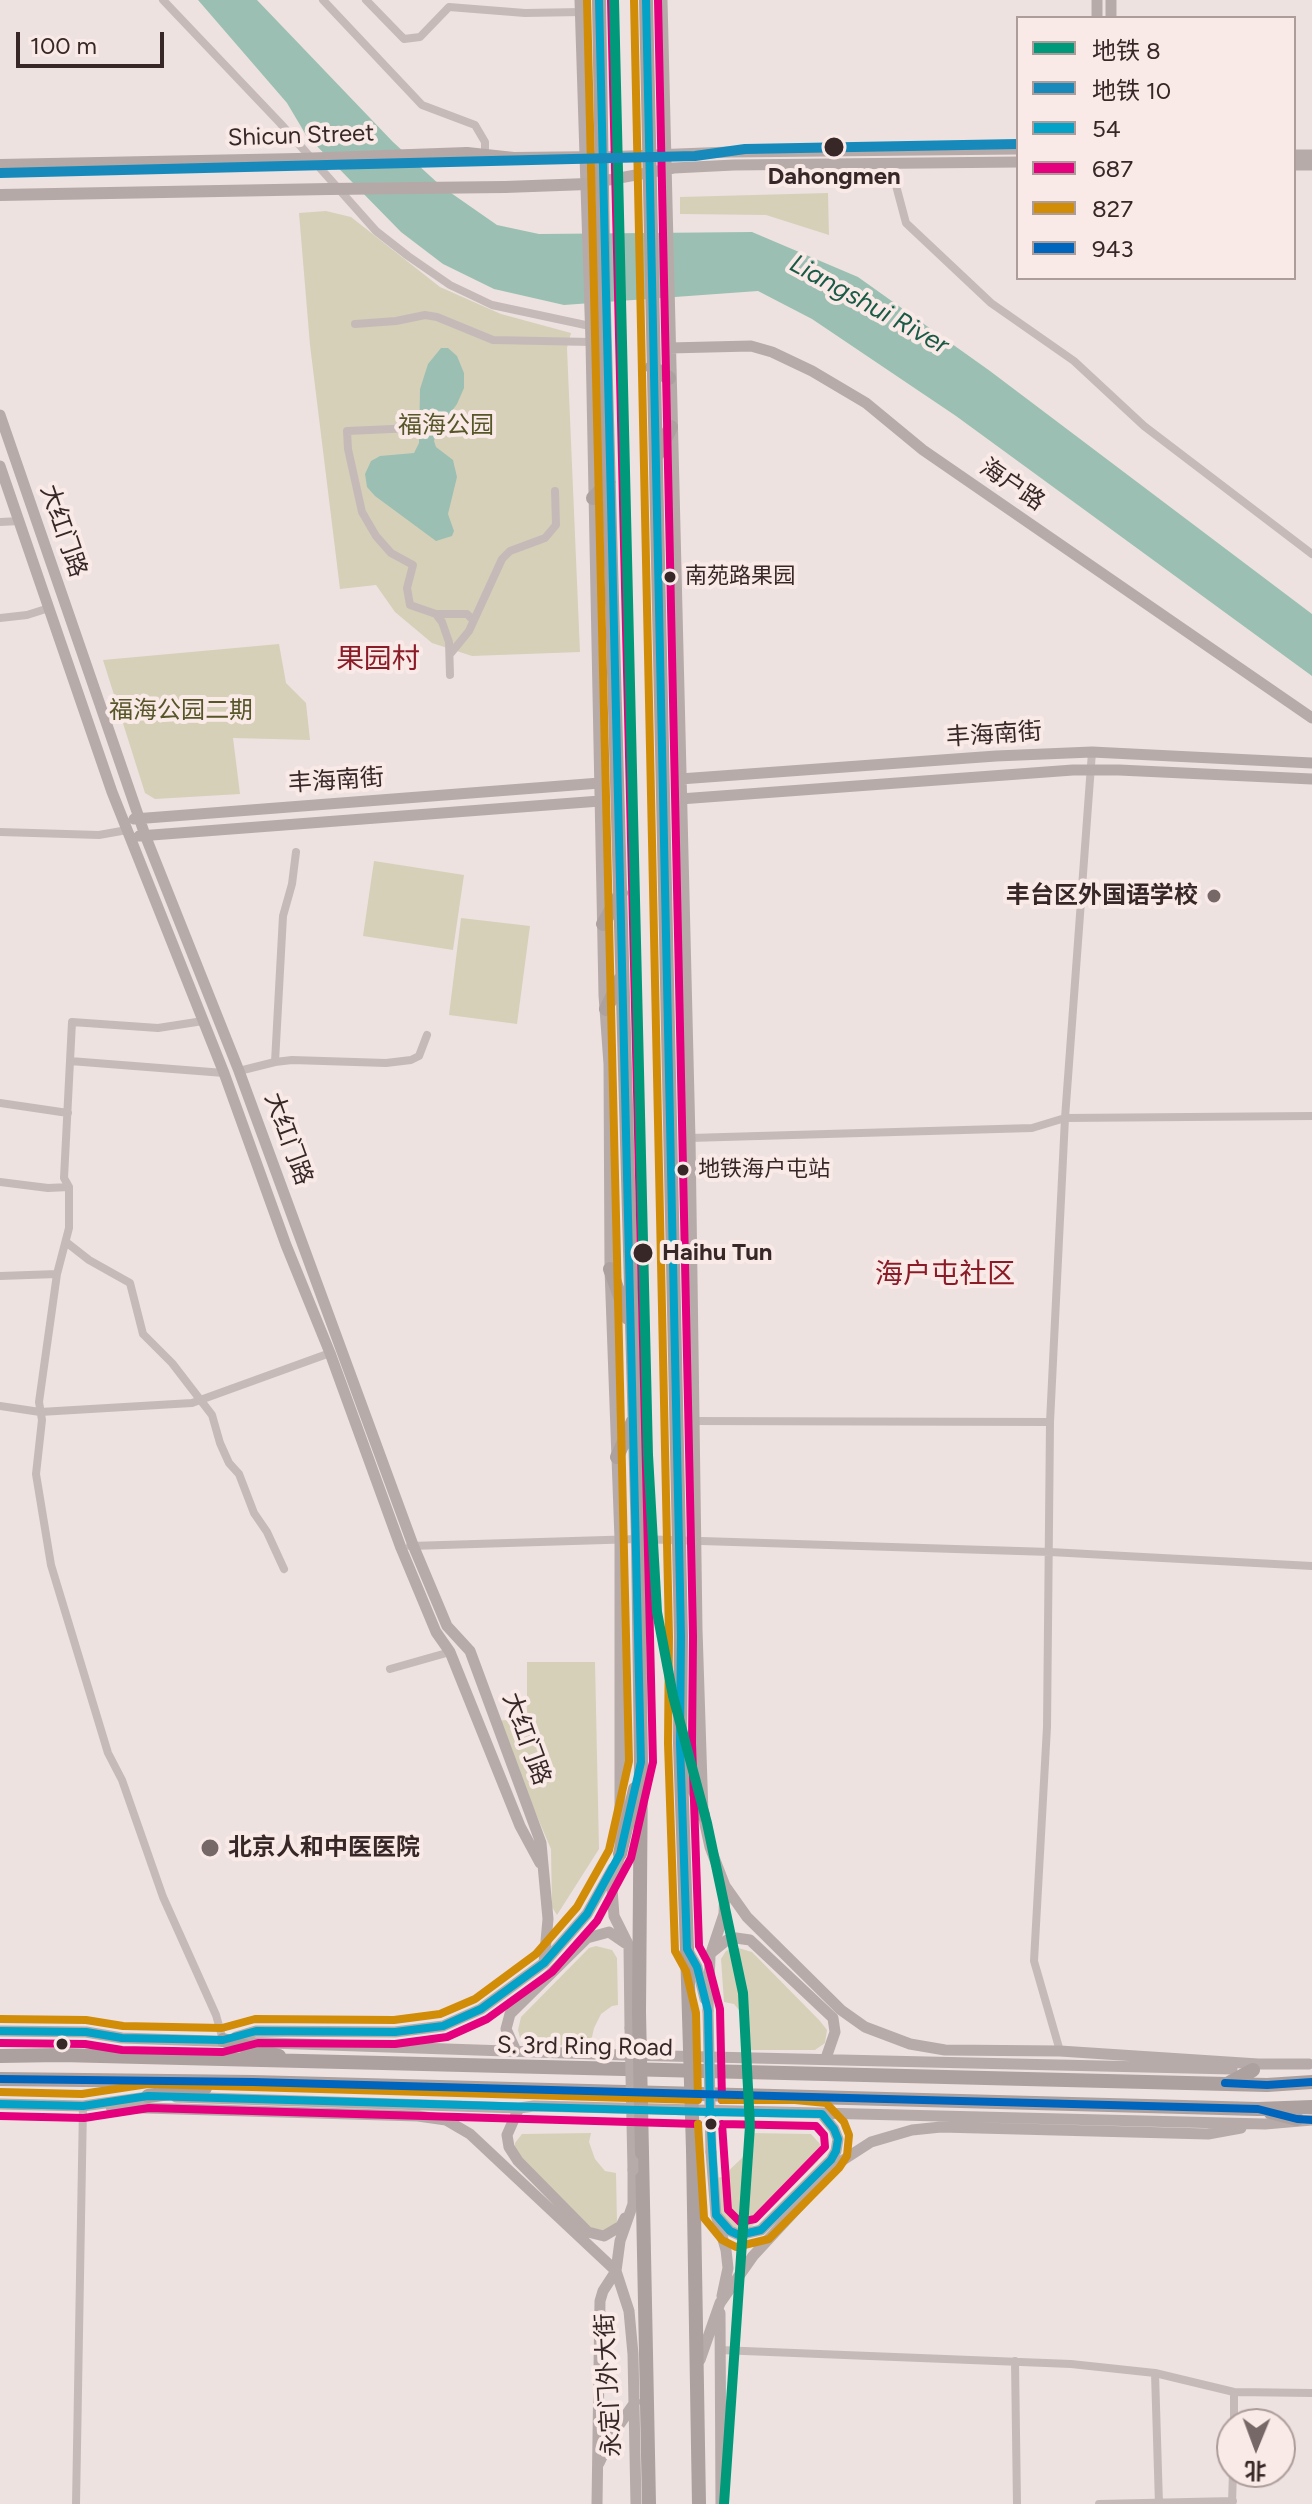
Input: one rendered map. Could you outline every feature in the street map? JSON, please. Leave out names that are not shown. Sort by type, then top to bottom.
[{"type":"highway","points":[[599,0],[604,215],[597,311],[608,433],[638,1539],[641,1762],[639,2012],[649,2504]]},
{"type":"highway","points":[[646,0],[680,1743],[693,2150],[699,2504]]},
{"type":"highway","points":[[652,367],[669,378]]},
{"type":"highway","points":[[592,419],[608,433]]},
{"type":"highway","points":[[655,459],[671,427]]},
{"type":"highway","points":[[593,498],[609,482]]},
{"type":"highway","points":[[603,924],[621,892]]},
{"type":"highway","points":[[606,1009],[623,974]]},
{"type":"highway","points":[[610,1269],[632,1329]]},
{"type":"highway","points":[[617,1457],[635,1417]]},
{"type":"highway","points":[[680,1743],[703,1815]]},
{"type":"highway","points":[[620,1854],[641,1762]]},
{"type":"highway","points":[[223,2040],[303,2062]]},
{"type":"highway","name":"S. 3rd Ring Road","points":[[0,2056],[1228,2083],[1312,2082]]},
{"type":"highway","points":[[1228,2083],[1253,2070]]},
{"type":"highway","name":"S. 3rd Ring Road","points":[[0,2079],[253,2082],[1258,2109],[1312,2107]]},
{"type":"highway","points":[[148,2096],[253,2082]]},
{"type":"highway","points":[[1258,2109],[1304,2120]]},
{"type":"highway","points":[[698,2472],[707,2504]]},
{"type":"main road","name":"Shicun Street","points":[[0,165],[467,153],[514,158],[603,157]]},
{"type":"main road","points":[[0,195],[505,187],[603,181]]},
{"type":"street","points":[[163,0],[280,123],[376,231],[408,256],[450,285],[492,305],[590,326]]},
{"type":"street","points":[[323,0],[422,105],[475,125],[485,142],[485,153]]},
{"type":"street","points":[[366,0],[404,39],[420,37],[446,3],[525,13],[581,6],[587,217],[597,311],[590,326],[593,498],[609,1064],[610,1269],[620,1539],[620,1854],[612,1889],[614,1916],[629,1946]]},
{"type":"street","points":[[662,0],[690,1138],[695,1543],[703,1815],[710,1847],[725,1886],[747,1917],[841,2010],[865,2027],[910,2044],[945,2050],[1060,2051],[1258,2064],[1310,2064]]},
{"type":"street","points":[[603,157],[1016,149]]},
{"type":"street","points":[[603,181],[665,171],[734,165],[1016,162]]},
{"type":"street","points":[[890,163],[906,223],[991,303],[1074,361],[1144,426],[1312,554]]},
{"type":"street","points":[[355,324],[425,315],[493,340],[591,342]]},
{"type":"street","name":"海户路","points":[[669,348],[751,346],[772,352],[812,371],[866,403],[923,450],[1312,718]]},
{"type":"street","name":"大红门路","points":[[0,415],[145,835],[239,1071],[413,1545],[447,1626],[470,1651],[541,1843],[548,1919],[544,1963]]},
{"type":"street","points":[[473,620],[467,614],[436,614],[410,605],[407,588],[413,565],[391,553],[376,536],[362,512],[347,431],[482,425]]},
{"type":"street","name":"大红门路","points":[[1,471],[127,829],[224,1073],[401,1548],[436,1632],[450,1652],[520,1826],[544,1871]]},
{"type":"street","points":[[451,653],[465,638],[502,559],[510,551],[545,538],[556,525],[555,491]]},
{"type":"street","points":[[0,522],[20,521]]},
{"type":"street","points":[[0,618],[27,615],[49,608]]},
{"type":"street","points":[[436,614],[447,634],[451,653],[450,675]]},
{"type":"street","points":[[1060,2051],[1034,1961],[1046,1742],[1050,1422],[1065,1118],[1092,752]]},
{"type":"street","name":"丰海南街","points":[[680,779],[1092,752],[1312,763]]},
{"type":"street","name":"丰海南街","points":[[680,799],[910,780],[1091,770],[1312,779]]},
{"type":"street","name":"丰海南街","points":[[600,783],[139,818],[127,829],[145,835],[600,801]]},
{"type":"street","points":[[0,832],[99,835],[127,829]]},
{"type":"street","points":[[275,1062],[283,916],[292,884],[296,852]]},
{"type":"street","points":[[203,1021],[158,1028],[72,1022],[64,1178],[69,1187],[69,1228],[57,1274],[39,1402],[42,1420],[36,1474],[51,1565],[108,1753],[122,1780],[163,1897],[216,2015],[223,2040]]},
{"type":"street","points":[[239,1071],[292,1060],[386,1063],[411,1060],[419,1056],[427,1035]]},
{"type":"street","points":[[70,1061],[224,1073]]},
{"type":"street","points":[[0,1103],[68,1113]]},
{"type":"street","points":[[690,1138],[1032,1128],[1065,1118],[1312,1116]]},
{"type":"street","points":[[0,1182],[48,1188],[69,1187]]},
{"type":"street","points":[[66,1242],[89,1260],[130,1283],[143,1334],[172,1363],[212,1415],[225,1453],[239,1474],[254,1513],[267,1532],[284,1569]]},
{"type":"street","points":[[0,1276],[57,1274]]},
{"type":"street","points":[[0,1406],[40,1412],[192,1403],[330,1353]]},
{"type":"street","points":[[692,1421],[1050,1422]]},
{"type":"street","points":[[401,1548],[413,1545],[638,1539],[1050,1552],[1312,1566]]},
{"type":"street","points":[[390,1669],[450,1652]]},
{"type":"street","points":[[223,2040],[256,2031],[395,2032],[443,2026],[481,2009],[544,1963],[587,1914],[620,1854]]},
{"type":"street","points":[[696,2371],[720,2303],[728,2268],[716,2215],[711,2152],[708,2011],[711,1953],[724,1914],[725,1886]]},
{"type":"street","points":[[516,2051],[506,2029],[510,2014],[587,1938],[609,1932],[629,1946]]},
{"type":"street","points":[[711,1953],[727,1940],[750,1940],[833,2018],[835,2032],[826,2058]]},
{"type":"street","name":"永定门外大街","points":[[629,1946],[633,2204],[620,2241],[616,2271],[629,2311],[635,2402],[636,2504]]},
{"type":"street","points":[[687,1949],[697,1967],[708,2011]]},
{"type":"street","points":[[0,2031],[86,2032],[122,2038],[826,2058],[902,2063],[1253,2070],[1310,2064]]},
{"type":"street","points":[[83,2106],[148,2096],[519,2108],[1265,2124]]},
{"type":"street","points":[[0,2104],[418,2116],[446,2120],[470,2134],[616,2271],[600,2301],[597,2504]]},
{"type":"street","points":[[76,2504],[83,2106]]},
{"type":"street","points":[[519,2108],[507,2135],[509,2147],[518,2161],[588,2232],[604,2236],[621,2226],[633,2204]]},
{"type":"street","points":[[716,2215],[730,2231],[739,2235],[761,2230],[831,2160],[836,2151],[838,2139],[822,2114]]},
{"type":"street","points":[[721,2504],[720,2303],[753,2256],[840,2162],[871,2142],[912,2130],[941,2127],[1208,2134],[1304,2120]]},
{"type":"street","points":[[719,2350],[1015,2361],[1155,2373],[1234,2392],[1312,2393]]},
{"type":"street","points":[[1015,2361],[1017,2504]]},
{"type":"street","points":[[1155,2373],[1159,2503]]},
{"type":"street","points":[[1234,2392],[1234,2408]]},
{"type":"street","points":[[597,2467],[613,2434],[635,2402]]},
{"type":"street","points":[[1099,2504],[1232,2502]]},
{"type":"green space","points":[[828,193],[829,235],[766,215],[680,214],[680,197]]},
{"type":"green space","name":"福海公园","points":[[326,211],[351,217],[440,287],[501,314],[571,333],[567,348],[580,652],[472,656],[432,643],[395,612],[376,585],[340,589],[310,345],[299,213]]},
{"type":"green space","name":"福海公园二期","points":[[279,644],[286,683],[306,703],[310,740],[233,738],[240,794],[155,799],[145,793],[103,660]]},
{"type":"green space","points":[[374,861],[464,875],[453,950],[363,936]]},
{"type":"green space","points":[[461,918],[530,926],[517,1024],[449,1015]]},
{"type":"green space","points":[[527,1662],[595,1662],[599,1849],[557,1915],[552,1907],[551,1849],[496,1721],[527,1718]]},
{"type":"green space","points":[[596,1946],[612,1950],[617,1958],[618,2005],[601,2014],[590,2046],[525,2044],[518,2030],[521,2017],[589,1948]]},
{"type":"green space","points":[[735,1947],[752,1952],[820,2021],[827,2030],[825,2043],[815,2050],[750,2050],[749,2032],[743,2015],[734,2004],[724,2002],[721,1959],[726,1951]]},
{"type":"green space","points":[[591,2133],[589,2142],[595,2159],[605,2171],[616,2173],[617,2222],[607,2231],[588,2227],[514,2151],[515,2143],[522,2134]]},
{"type":"green space","points":[[748,2133],[811,2134],[820,2144],[821,2154],[818,2161],[750,2228],[743,2231],[717,2221],[716,2178],[722,2177],[742,2158],[748,2147]]},
{"type":"water","name":"Liangshui River","points":[[198,0],[257,0],[393,142],[441,186],[497,225],[539,234],[752,232],[858,277],[990,371],[1312,614],[1312,676],[956,416],[812,319],[758,291],[564,305],[494,289],[443,264],[401,232],[306,135],[287,103]]},
{"type":"water","points":[[441,348],[448,348],[457,356],[464,373],[464,388],[434,441],[436,447],[453,460],[457,477],[448,514],[454,531],[452,536],[436,541],[375,496],[367,487],[365,474],[371,461],[380,456],[414,453],[419,443],[420,389],[428,364]]},
{"type":"metro line","name":"8","points":[[614,0],[648,1455],[657,1612],[673,1696],[707,1823],[743,1993],[750,2126],[724,2504]]},
{"type":"metro line","name":"10","points":[[0,173],[695,156],[745,149],[1016,144]]},
{"type":"transit line","name":"827","points":[[0,2019],[86,2020],[123,2026],[222,2028],[255,2019],[394,2020],[440,2014],[475,1999],[536,1954],[577,1907],[609,1850],[629,1761],[587,0]]},
{"type":"transit line","name":"54","points":[[0,2031],[86,2032],[122,2038],[223,2040],[256,2031],[395,2032],[443,2026],[481,2009],[544,1963],[587,1914],[620,1854],[641,1762],[599,0]]},
{"type":"transit line","name":"687","points":[[0,2043],[85,2044],[122,2050],[223,2052],[258,2043],[395,2044],[447,2037],[487,2019],[552,1972],[597,1921],[631,1858],[653,1762],[611,0]]},
{"type":"transit line","name":"827","points":[[0,2092],[82,2094],[148,2084],[698,2100],[696,2013],[686,1971],[675,1951],[668,1743],[669,1636],[634,0]]},
{"type":"transit line","name":"54","points":[[646,0],[681,1636],[680,1743],[687,1949],[697,1967],[708,2011],[710,2112]]},
{"type":"transit line","name":"687","points":[[658,0],[693,1636],[692,1743],[699,1946],[708,1963],[720,2009],[722,2100]]},
{"type":"transit line","name":"943","points":[[0,2079],[253,2082],[1258,2109],[1312,2120]]},
{"type":"transit line","name":"943","points":[[1225,2083],[1267,2085],[1312,2082]]},
{"type":"transit line","name":"54","points":[[0,2104],[83,2106],[148,2096],[710,2112]]},
{"type":"transit line","name":"827","points":[[698,2124],[704,2218],[722,2240],[736,2247],[769,2239],[847,2156],[849,2135],[844,2122],[826,2103],[722,2100]]},
{"type":"transit line","name":"687","points":[[0,2116],[84,2118],[149,2108],[698,2124]]},
{"type":"transit line","name":"54","points":[[710,2112],[822,2114],[838,2139],[836,2151],[831,2160],[761,2230],[739,2235],[730,2231],[716,2215],[710,2112]]},
{"type":"transit line","name":"687","points":[[722,2124],[816,2126],[824,2135],[825,2147],[755,2219],[740,2222],[728,2210],[722,2124]]},
{"type":"place","name":"Dahongmen","points":[[834,147]]},
{"type":"place","name":"南苑路果园","points":[[670,577]]},
{"type":"place","name":"丰台区外国语学校","points":[[1214,896]]},
{"type":"place","name":"地铁海户屯站","points":[[683,1170]]},
{"type":"place","name":"Haihu Tun","points":[[643,1253]]},
{"type":"place","name":"北京人和中医医院","points":[[210,1848]]},
{"type":"district","name":"果园村","points":[[378,660]]},
{"type":"district","name":"海户屯社区","points":[[945,1275]]}]
